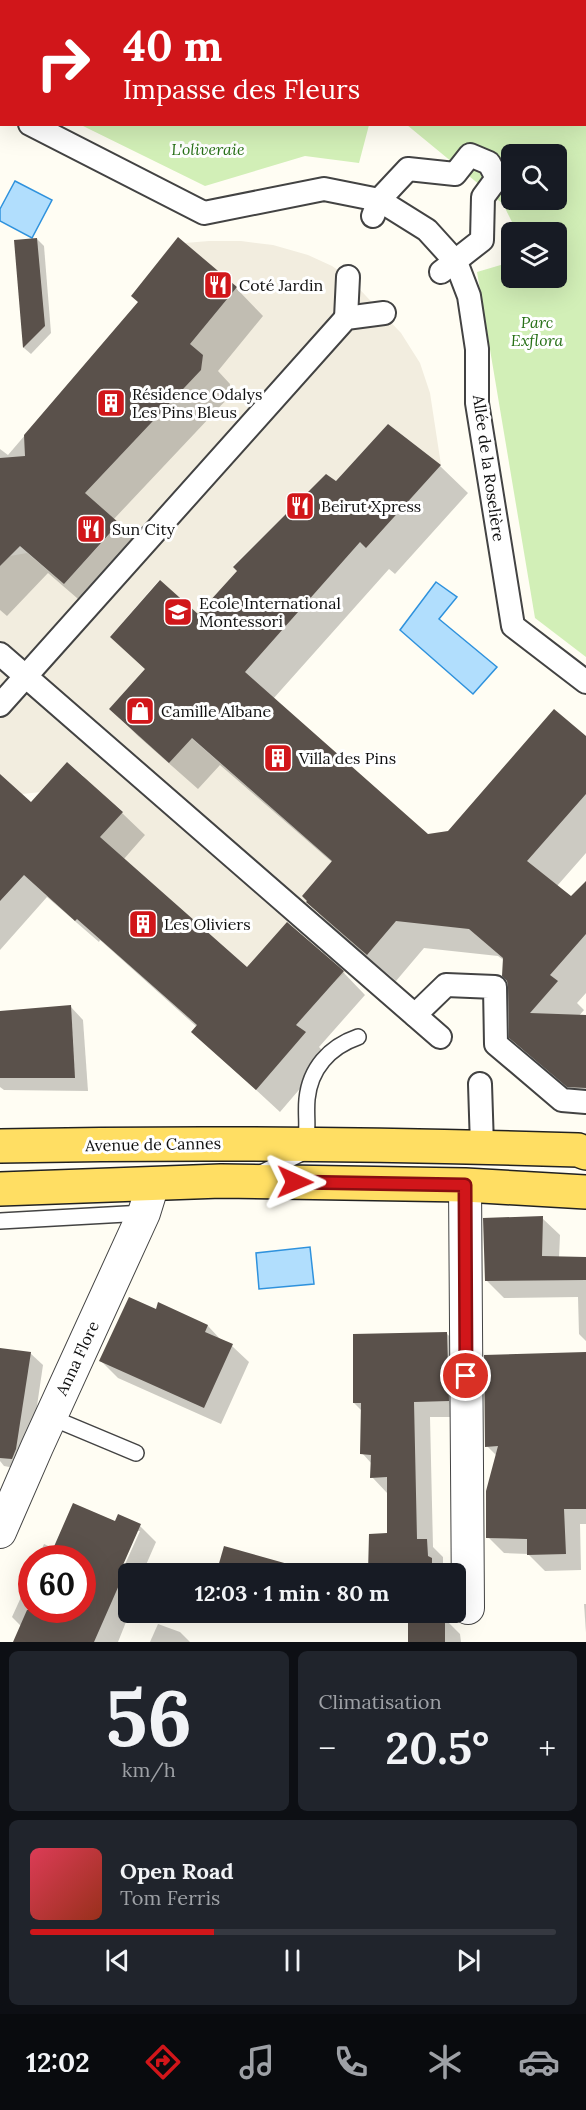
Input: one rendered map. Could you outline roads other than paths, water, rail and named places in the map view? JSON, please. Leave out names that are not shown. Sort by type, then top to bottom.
[{"type":"main road","name":"Avenue de Cannes","points":[[0,1146],[219,1143],[482,1146],[578,1150],[586,1153]]},
{"type":"main road","points":[[0,1189],[148,1198],[236,1182],[465,1185],[586,1192]]},
{"type":"street","name":"Allée de la Roselière","points":[[34,126],[204,213],[324,189],[428,230],[469,296],[477,349],[477,403],[513,626],[586,682]]},
{"type":"street","points":[[376,208],[408,170],[455,174],[470,155],[489,163],[497,178],[483,197],[482,240],[449,267]]},
{"type":"street","points":[[0,705],[346,318],[348,277]]},
{"type":"street","points":[[346,318],[384,313]]},
{"type":"street","points":[[0,654],[440,1037]]},
{"type":"street","points":[[415,1015],[446,985],[495,987],[496,1044],[562,1100],[586,1102]]},
{"type":"street","points":[[480,1084],[482,1146]]},
{"type":"street","points":[[465,1185],[468,1608]]},
{"type":"street","name":"Anna Flore","points":[[0,1532],[148,1198]]},
{"type":"lane","points":[[236,1182],[274,1168],[300,1154],[309,1130],[307,1098],[317,1065],[343,1042],[358,1037]]},
{"type":"lane","points":[[0,1221],[148,1198]]},
{"type":"lane","points":[[50,1417],[136,1453]]},
{"type":"water","points":[[15,181],[52,200],[32,238],[0,221],[0,209]]},
{"type":"water","points":[[436,582],[457,597],[439,619],[497,667],[473,694],[400,630]]},
{"type":"water","points":[[310,1247],[314,1284],[259,1289],[256,1253]]},
{"type":"place","name":"Coté Jardin","points":[[218,285]]},
{"type":"place","name":"Résidence Odalys Les Pins Bleus","points":[[111,403]]},
{"type":"place","name":"Beirut Xpress","points":[[300,506]]},
{"type":"place","name":"Sun City","points":[[91,529]]},
{"type":"place","name":"Ecole International Montessori","points":[[178,612]]},
{"type":"place","name":"Camille Albane","points":[[140,711]]},
{"type":"place","name":"Villa des Pins","points":[[278,758]]},
{"type":"place","name":"Les Oliviers","points":[[143,924]]},
{"type":"park label","name":"L'oliveraie","points":[[208,149]]},
{"type":"park label","name":"Parc Exflora","points":[[537,331]]}]
